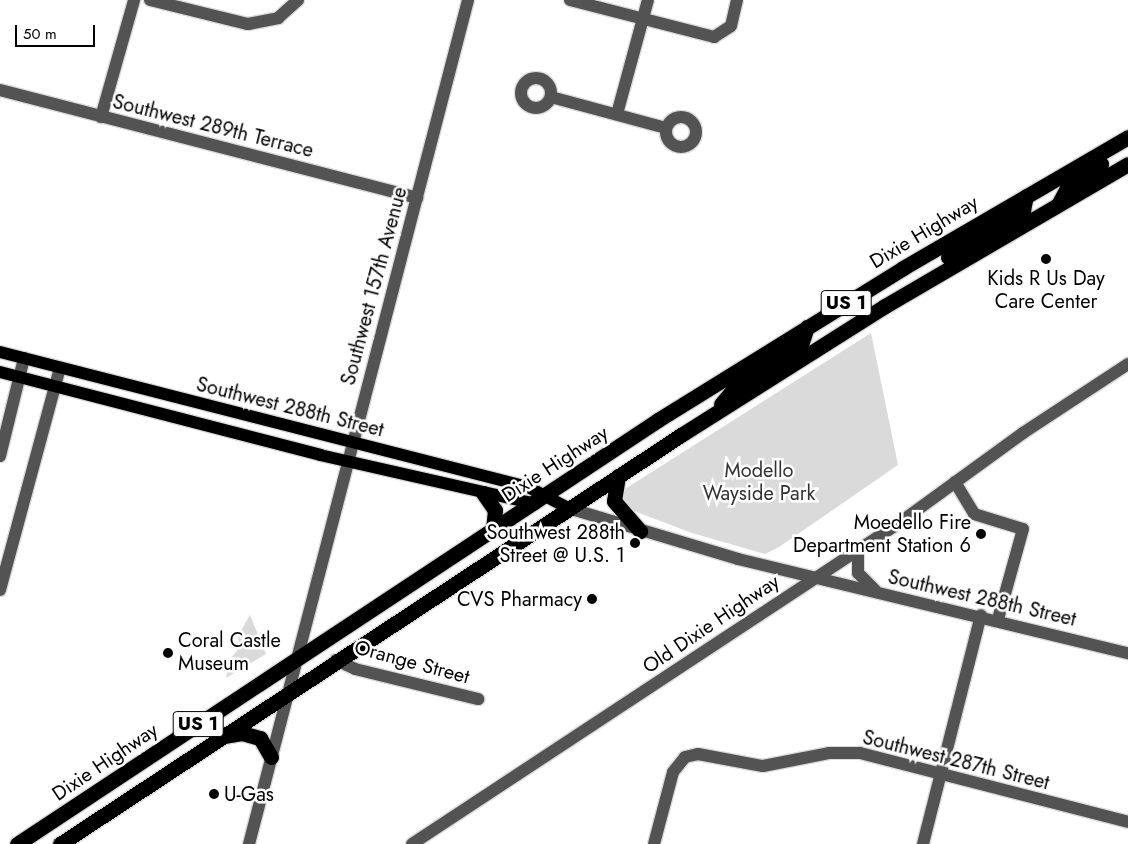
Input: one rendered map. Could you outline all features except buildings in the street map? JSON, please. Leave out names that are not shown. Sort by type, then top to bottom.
[{"type":"highway","name":"Dixie Highway","points":[[17,844],[493,528],[808,327],[1128,137]]},
{"type":"highway","points":[[1059,203],[1069,184],[1128,147]]},
{"type":"highway","name":"US 1","points":[[60,844],[336,660],[712,415],[914,288],[1128,164]]},
{"type":"highway","points":[[914,288],[948,257],[1023,210],[1026,196]]},
{"type":"highway","points":[[712,415],[740,381],[801,345],[808,327]]},
{"type":"highway","points":[[618,476],[614,501],[640,531]]},
{"type":"highway","points":[[483,493],[495,510],[493,528]]},
{"type":"highway","points":[[220,737],[252,734],[265,743],[271,757]]},
{"type":"main road","name":"Southwest 288th Street","points":[[0,352],[528,487],[537,500]]},
{"type":"main road","name":"Southwest 288th Street","points":[[0,372],[347,461],[483,493],[537,500],[568,508]]},
{"type":"street","points":[[101,117],[134,0]]},
{"type":"street","points":[[150,0],[248,24],[274,20],[297,1]]},
{"type":"street","name":"Southwest 157th Avenue","points":[[249,844],[468,0]]},
{"type":"street","points":[[570,0],[714,37],[725,33],[737,0]]},
{"type":"street","points":[[616,114],[648,0]]},
{"type":"street","name":"Southwest 289th Terrace","points":[[0,90],[417,198]]},
{"type":"street","points":[[551,97],[666,128]]},
{"type":"street","points":[[0,456],[24,358]]},
{"type":"street","name":"Old Dixie Highway","points":[[412,844],[858,548],[1128,364]]},
{"type":"street","points":[[0,590],[60,368]]},
{"type":"street","points":[[955,482],[974,514],[1023,529],[998,619]]},
{"type":"street","name":"Southwest 288th Street","points":[[568,508],[640,531],[813,578],[981,614],[1128,653]]},
{"type":"street","points":[[858,548],[858,573],[879,593]]},
{"type":"street","points":[[923,844],[981,614]]},
{"type":"street","name":"Orange Street","points":[[336,660],[478,699]]},
{"type":"street","name":"Southwest 287th Street","points":[[654,844],[670,781],[685,757],[698,754],[763,766],[829,754],[860,753],[1128,822]]},
{"type":"green space","name":"Modello Wayside Park","points":[[871,333],[898,465],[779,547],[765,554],[692,533],[634,511],[622,501],[625,489]]},
{"type":"green space","points":[[250,615],[266,654],[226,678],[231,658],[240,647],[238,636]]},
{"type":"place","name":"Kids R Us Day Care Center","points":[[1046,259]]},
{"type":"place","name":"Moedello Fire Department Station 6","points":[[981,534]]},
{"type":"place","name":"Southwest 288th Street @ U.S. 1","points":[[635,543]]},
{"type":"place","name":"CVS Pharmacy","points":[[592,599]]},
{"type":"place","name":"Coral Castle Museum","points":[[168,653]]},
{"type":"place","name":"U-Gas","points":[[214,794]]}]
